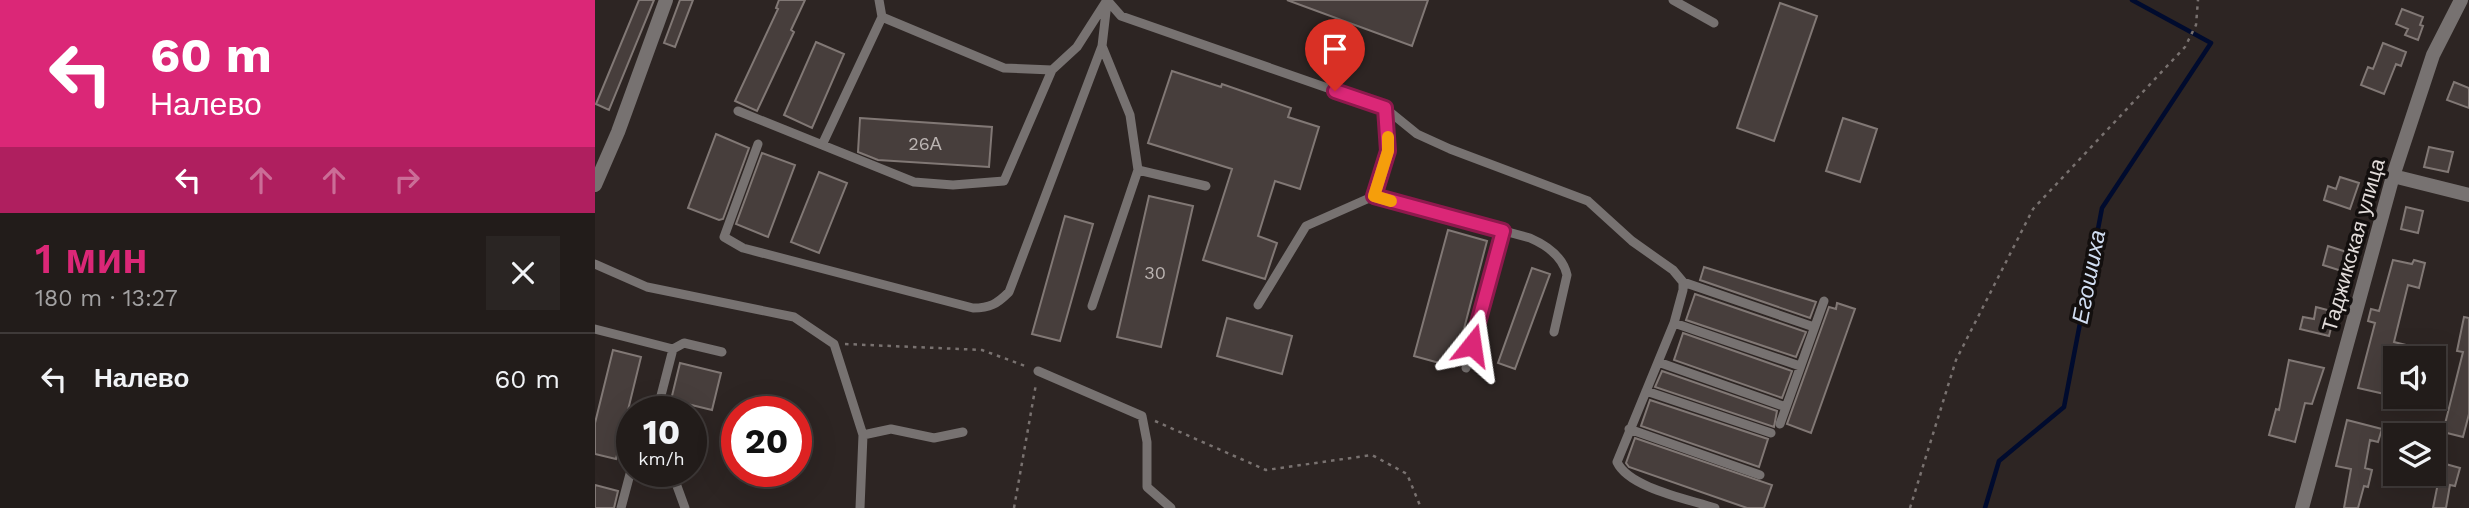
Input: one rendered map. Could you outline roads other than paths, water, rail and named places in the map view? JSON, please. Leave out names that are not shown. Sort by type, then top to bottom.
[{"type":"street","points":[[595,185],[618,132],[666,0]]},
{"type":"street","name":"Таджикская улица","points":[[2302,508],[2393,176],[2433,55],[2461,0]]},
{"type":"street","points":[[2393,176],[2469,195]]},
{"type":"lane","points":[[822,145],[882,17],[879,0]]},
{"type":"lane","points":[[758,144],[724,237],[743,248],[973,308],[988,308],[999,303],[1009,292],[1102,46],[1107,0]]},
{"type":"lane","points":[[738,111],[914,182],[953,185],[1004,181],[1052,70],[1077,47],[1107,0]]},
{"type":"lane","points":[[1107,0],[1121,16],[1385,108],[1417,134],[1588,201],[1632,241],[1673,270],[1683,282],[1814,327]]},
{"type":"lane","points":[[1673,0],[1714,23]]},
{"type":"lane","points":[[882,17],[1004,68],[1052,70]]},
{"type":"lane","points":[[1092,306],[1138,170],[1130,115],[1102,46]]},
{"type":"lane","points":[[1374,196],[1388,151],[1385,108]]},
{"type":"lane","points":[[1138,170],[1206,186]]},
{"type":"lane","points":[[1258,305],[1306,226],[1374,196],[1540,242],[1565,267],[1566,288],[1554,332]]},
{"type":"lane","points":[[1466,368],[1503,231]]},
{"type":"lane","points":[[595,264],[647,287],[794,317],[834,344],[863,435],[860,508]]},
{"type":"lane","points":[[1683,282],[1674,323],[1617,462],[1621,472],[1640,484],[1715,508]]},
{"type":"lane","points":[[1780,424],[1824,301]]},
{"type":"lane","points":[[1674,323],[1800,366]]},
{"type":"lane","points":[[595,329],[673,349],[684,343],[722,352]]},
{"type":"lane","points":[[661,396],[673,349]]},
{"type":"lane","points":[[1658,362],[1786,407]]},
{"type":"lane","points":[[1038,371],[1142,416],[1147,442],[1147,487],[1171,508]]},
{"type":"lane","points":[[1646,391],[1771,433]]},
{"type":"lane","points":[[863,435],[891,429],[934,438],[963,432]]},
{"type":"lane","points":[[1629,429],[1760,475]]},
{"type":"lane","points":[[621,508],[626,487]]},
{"type":"lane","points":[[677,487],[685,508]]},
{"type":"waterway","name":"Егошиха","points":[[1985,508],[1999,461],[2064,407],[2102,208],[2211,43],[2132,0]]}]
